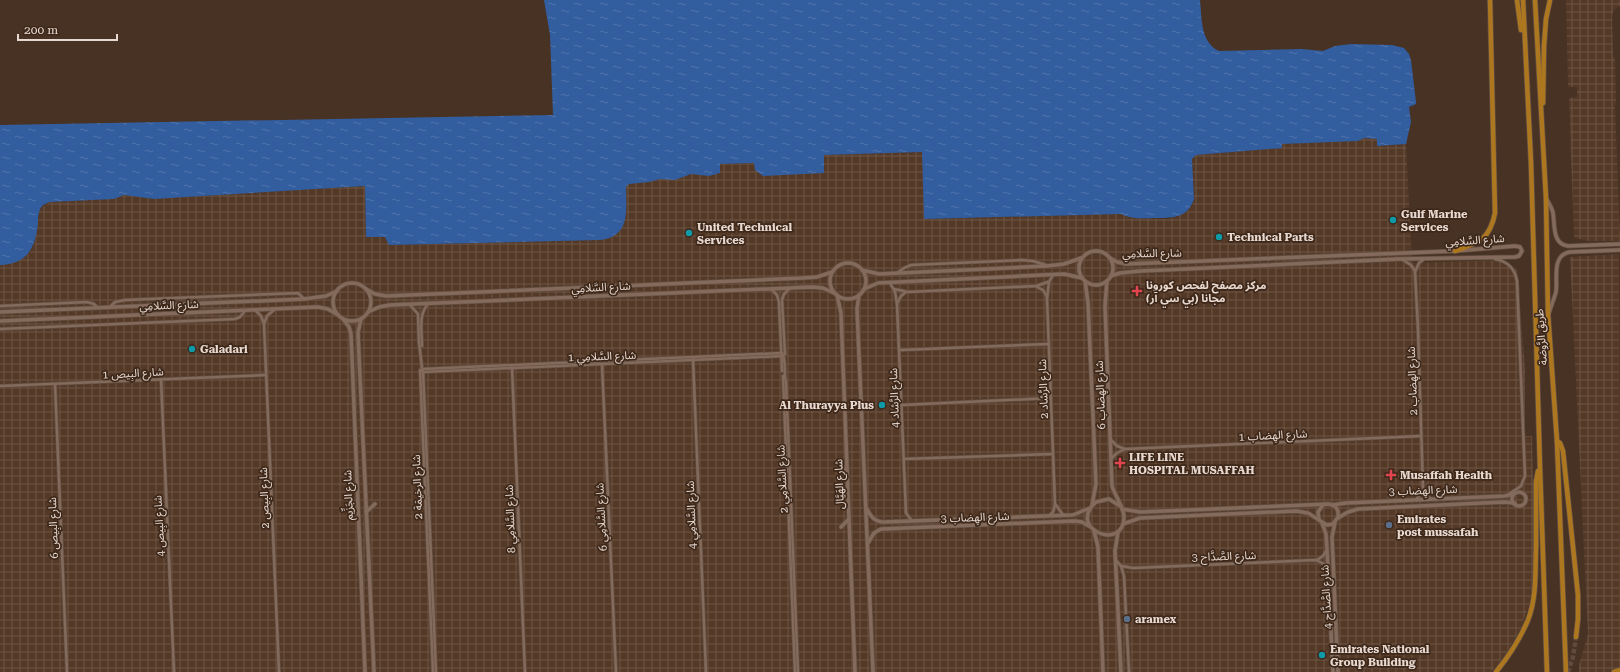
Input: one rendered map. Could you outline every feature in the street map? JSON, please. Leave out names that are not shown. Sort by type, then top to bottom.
[{"type":"highway","points":[[1455,251],[1470,246],[1487,236],[1493,223],[1495,212],[1490,0]]},
{"type":"highway","points":[[1518,0],[1524,48]]},
{"type":"highway","name":"طريق الرَّوضة","points":[[1523,0],[1524,48],[1531,163],[1547,672]]},
{"type":"highway","name":"طريق الرَّوضة","points":[[1535,0],[1542,111],[1546,198],[1548,314],[1557,441],[1566,672]]},
{"type":"highway","points":[[1542,111],[1544,98],[1544,46],[1546,19],[1550,0]]},
{"type":"highway","points":[[1557,441],[1560,443],[1562,450],[1578,595],[1576,637]]},
{"type":"highway","points":[[1496,672],[1513,649],[1522,633],[1532,606],[1536,569],[1536,482],[1540,468]]},
{"type":"highway","points":[[1614,672],[1620,670]]},
{"type":"street","points":[[1546,198],[1552,210],[1557,239],[1562,245],[1620,244]]},
{"type":"street","name":"شارع السَّلامِي","points":[[1110,258],[1117,262],[1126,264],[1455,251],[1515,246],[1520,247],[1522,251],[1520,255],[1516,257],[1399,259],[1141,271],[1120,273],[1111,276]]},
{"type":"street","points":[[1548,314],[1556,292],[1558,261],[1562,254],[1570,252],[1620,250]]},
{"type":"street","points":[[1093,251],[1102,252],[1110,258],[1113,267],[1111,276],[1106,281],[1098,285],[1093,285],[1083,279],[1064,274],[878,283],[864,289],[859,295],[850,299],[841,298],[836,294],[830,281],[832,272],[838,266],[846,263],[854,264],[862,270],[879,274],[1047,266],[1064,264],[1081,258],[1088,252],[1093,251]]},
{"type":"street","points":[[1486,257],[1498,259],[1507,264],[1514,272],[1517,281],[1525,476],[1523,483],[1519,488],[1512,493],[1501,496]]},
{"type":"street","points":[[1081,258],[1078,268],[1083,279]]},
{"type":"street","points":[[1399,259],[1410,264],[1415,272]]},
{"type":"street","points":[[1415,272],[1419,262],[1424,259]]},
{"type":"street","points":[[897,273],[911,265],[1033,260],[1047,266]]},
{"type":"street","points":[[862,270],[866,279],[864,289]]},
{"type":"street","name":"شارع السَّلامِي","points":[[366,289],[375,294],[386,296],[802,278],[817,277],[832,272]]},
{"type":"street","name":"شارع الهِضاب 2","points":[[1415,272],[1423,489]]},
{"type":"street","name":"شارع الرَّشاد 2","points":[[1053,275],[1049,282],[1047,299],[1056,505]]},
{"type":"street","name":"شارع الهِضاب 6","points":[[1083,279],[1088,303],[1096,484],[1091,507]]},
{"type":"street","name":"شارع الهِضاب 6","points":[[1106,281],[1105,306],[1112,486],[1121,507]]},
{"type":"street","points":[[894,289],[908,292],[1036,286],[1049,282]]},
{"type":"street","name":"شارع الرَّشاد 4","points":[[890,283],[894,289],[897,304],[906,513]]},
{"type":"street","points":[[349,284],[360,285],[366,289],[370,294],[371,300],[368,312],[361,319],[351,321],[343,319],[338,315],[333,303],[337,291],[342,286],[349,284]]},
{"type":"street","points":[[1036,286],[1043,290],[1047,299]]},
{"type":"street","name":"شارع السَّلامِي","points":[[368,312],[382,306],[410,304],[791,288],[819,287],[836,294]]},
{"type":"street","name":"شارع السَّلامِي 2","points":[[791,288],[784,294],[782,300],[795,672]]},
{"type":"street","name":"شارع السَّلامِي 2","points":[[771,289],[776,293],[779,301],[784,376],[786,382],[798,672]]},
{"type":"street","name":"شارع السَّلامِي","points":[[0,312],[304,299],[326,296],[337,291]]},
{"type":"street","points":[[897,304],[900,296],[908,292]]},
{"type":"street","points":[[109,308],[115,302],[132,300],[297,293],[304,299]]},
{"type":"street","name":"شارع الهَيَّال","points":[[836,294],[841,313],[856,672]]},
{"type":"street","points":[[859,295],[857,309],[873,672]]},
{"type":"street","points":[[0,306],[87,302],[94,304],[99,308]]},
{"type":"street","points":[[410,304],[418,314],[422,370]]},
{"type":"street","name":"شارع الرخيمَة 2","points":[[428,304],[421,316],[422,370],[435,672]]},
{"type":"street","name":"شارع السَّلامِي","points":[[0,321],[321,308],[332,310],[338,315]]},
{"type":"street","points":[[264,324],[267,316],[275,309]]},
{"type":"street","points":[[0,329],[234,318],[240,317],[245,310]]},
{"type":"street","points":[[255,310],[261,316],[264,324]]},
{"type":"street","name":"شارع الجَزِّيم","points":[[343,319],[349,327],[351,334],[365,672]]},
{"type":"street","name":"شارع الجَزِّيم","points":[[361,319],[358,333],[358,355],[374,672]]},
{"type":"street","name":"شارع البِيص 2","points":[[264,324],[279,672]]},
{"type":"street","points":[[900,350],[1049,344]]},
{"type":"street","name":"شارع السَّلامِي 1","points":[[422,370],[783,355]]},
{"type":"street","name":"شارع السَّلامِي 4","points":[[693,359],[706,672]]},
{"type":"street","name":"شارع السَّلامِي 6","points":[[602,363],[616,672]]},
{"type":"street","name":"شارع السَّلامِي 8","points":[[512,366],[525,672]]},
{"type":"street","name":"شارع البِيص 1","points":[[0,386],[266,375]]},
{"type":"street","name":"شارع البِيص 4","points":[[161,379],[174,672]]},
{"type":"street","name":"شارع البِيص 6","points":[[55,384],[67,672]]},
{"type":"street","points":[[902,405],[1051,398]]},
{"type":"street","name":"شارع الهِضاب 1","points":[[1125,449],[1421,436]]},
{"type":"street","points":[[1111,440],[1117,446],[1125,449]]},
{"type":"street","points":[[1111,459],[1117,453],[1125,449]]},
{"type":"street","points":[[904,459],[1053,454]]},
{"type":"street","points":[[839,463],[847,471]]},
{"type":"street","points":[[1423,489],[1426,495],[1432,499]]},
{"type":"street","points":[[1416,500],[1423,489]]},
{"type":"street","points":[[1520,492],[1524,495],[1526,498],[1522,505],[1515,503],[1512,499],[1514,494],[1520,492]]},
{"type":"street","name":"شارع الهِضاب 3","points":[[1332,504],[1501,496],[1514,494]]},
{"type":"street","points":[[1103,672],[1098,548],[1094,531],[1088,520],[1091,507],[1096,502],[1104,499],[1113,500],[1121,507],[1140,512],[1311,504],[1332,504],[1338,511],[1336,520],[1330,525],[1308,513],[1296,511],[1140,518],[1123,524]]},
{"type":"street","name":"شارع الهِضاب 3","points":[[1336,520],[1348,512],[1358,509],[1504,502],[1515,503]]},
{"type":"street","points":[[366,512],[375,504]]},
{"type":"street","points":[[1056,505],[1063,515]]},
{"type":"street","points":[[1050,516],[1056,505]]},
{"type":"street","points":[[1321,521],[1318,512],[1323,505]]},
{"type":"street","name":"شارع الهِضاب 3","points":[[866,507],[872,518],[877,521],[901,522],[1076,514],[1091,507]]},
{"type":"street","points":[[1121,507],[1124,516],[1123,524],[1119,530],[1115,544],[1121,672]]},
{"type":"street","points":[[901,522],[906,513],[912,521]]},
{"type":"street","points":[[841,527],[849,519]]},
{"type":"street","name":"شارع الصَّدَّاح 4","points":[[1336,520],[1332,537],[1338,672]]},
{"type":"street","name":"شارع الهِضاب 3","points":[[867,546],[870,537],[876,531],[891,529],[1075,521],[1082,522],[1091,527]]},
{"type":"street","name":"شارع الصَّدَّاح 4","points":[[1321,521],[1326,534],[1333,672]]},
{"type":"street","points":[[891,522],[888,526],[891,529]]},
{"type":"street","points":[[1094,531],[1107,535],[1119,530]]},
{"type":"street","points":[[1316,560],[1323,556],[1327,549]]},
{"type":"street","points":[[1115,560],[1121,566],[1124,576],[1129,672]]},
{"type":"street","name":"شارع الصَّدَّاح 3","points":[[1121,566],[1133,568],[1316,560],[1328,566]]},
{"type":"street","name":"شارع الصَّدَّاح 3","points":[[1124,576],[1127,571],[1133,568]]},
{"type":"shaded area","points":[[1566,0],[1620,0],[1620,6],[1614,10],[1612,15],[1613,57],[1615,57],[1615,106],[1620,241],[1589,241],[1574,238],[1569,98],[1577,97],[1577,87],[1568,87]]},
{"type":"shaded area","points":[[1364,138],[1377,139],[1378,146],[1406,144],[1412,263],[1504,260],[1517,270],[1525,369],[1525,436],[1532,436],[1534,528],[1533,585],[1529,606],[1519,632],[1505,655],[1491,672],[0,672],[0,265],[17,262],[29,253],[35,242],[39,211],[50,202],[114,199],[124,195],[154,199],[365,186],[366,237],[385,237],[390,245],[600,240],[606,239],[626,217],[626,187],[628,184],[691,174],[720,173],[719,164],[755,163],[824,172],[823,155],[923,152],[925,219],[1121,214],[1132,218],[1169,219],[1187,212],[1192,205],[1194,199],[1192,159],[1196,155],[1282,148],[1282,144],[1358,141]]},
{"type":"shaded area","points":[[1619,254],[1620,672],[1579,672],[1579,665],[1588,634],[1570,257]]},
{"type":"water","points":[[544,0],[1200,0],[1205,36],[1208,42],[1219,51],[1301,49],[1323,51],[1335,46],[1351,44],[1392,45],[1404,48],[1409,54],[1411,60],[1416,104],[1409,107],[1411,122],[1406,144],[1377,146],[1377,139],[1364,138],[1358,141],[1282,144],[1282,148],[1196,155],[1192,159],[1194,199],[1188,210],[1180,215],[1170,218],[1139,218],[1121,214],[924,219],[922,152],[824,155],[824,173],[763,176],[755,170],[754,163],[720,164],[720,173],[709,176],[691,174],[675,180],[660,179],[649,182],[629,184],[626,187],[626,213],[622,228],[610,238],[600,240],[389,245],[385,237],[366,237],[365,186],[154,199],[124,195],[114,199],[50,202],[43,205],[40,210],[35,241],[28,254],[17,262],[0,265],[0,125],[553,115],[550,35]]},
{"type":"tunnel","points":[[1568,672],[1573,657],[1576,637]]},
{"type":"place","name":"Gulf Marine Services","points":[[1393,220]]},
{"type":"place","name":"United Technical Services","points":[[689,233]]},
{"type":"place","name":"Technical Parts","points":[[1219,237]]},
{"type":"place","name":"مركز مصفح لفحص كورونا (بي سي آر) مجانا","points":[[1137,291]]},
{"type":"place","name":"Galadari","points":[[192,349]]},
{"type":"place","name":"Al Thurayya Plus","points":[[882,405]]},
{"type":"place","name":"LIFE LINE HOSPITAL MUSAFFAH","points":[[1120,463]]},
{"type":"place","name":"Musaffah Health","points":[[1391,475]]},
{"type":"place","name":"Emirates post mussafah","points":[[1389,525]]},
{"type":"place","name":"aramex","points":[[1127,619]]},
{"type":"place","name":"Emirates National Group Building","points":[[1322,655]]}]
